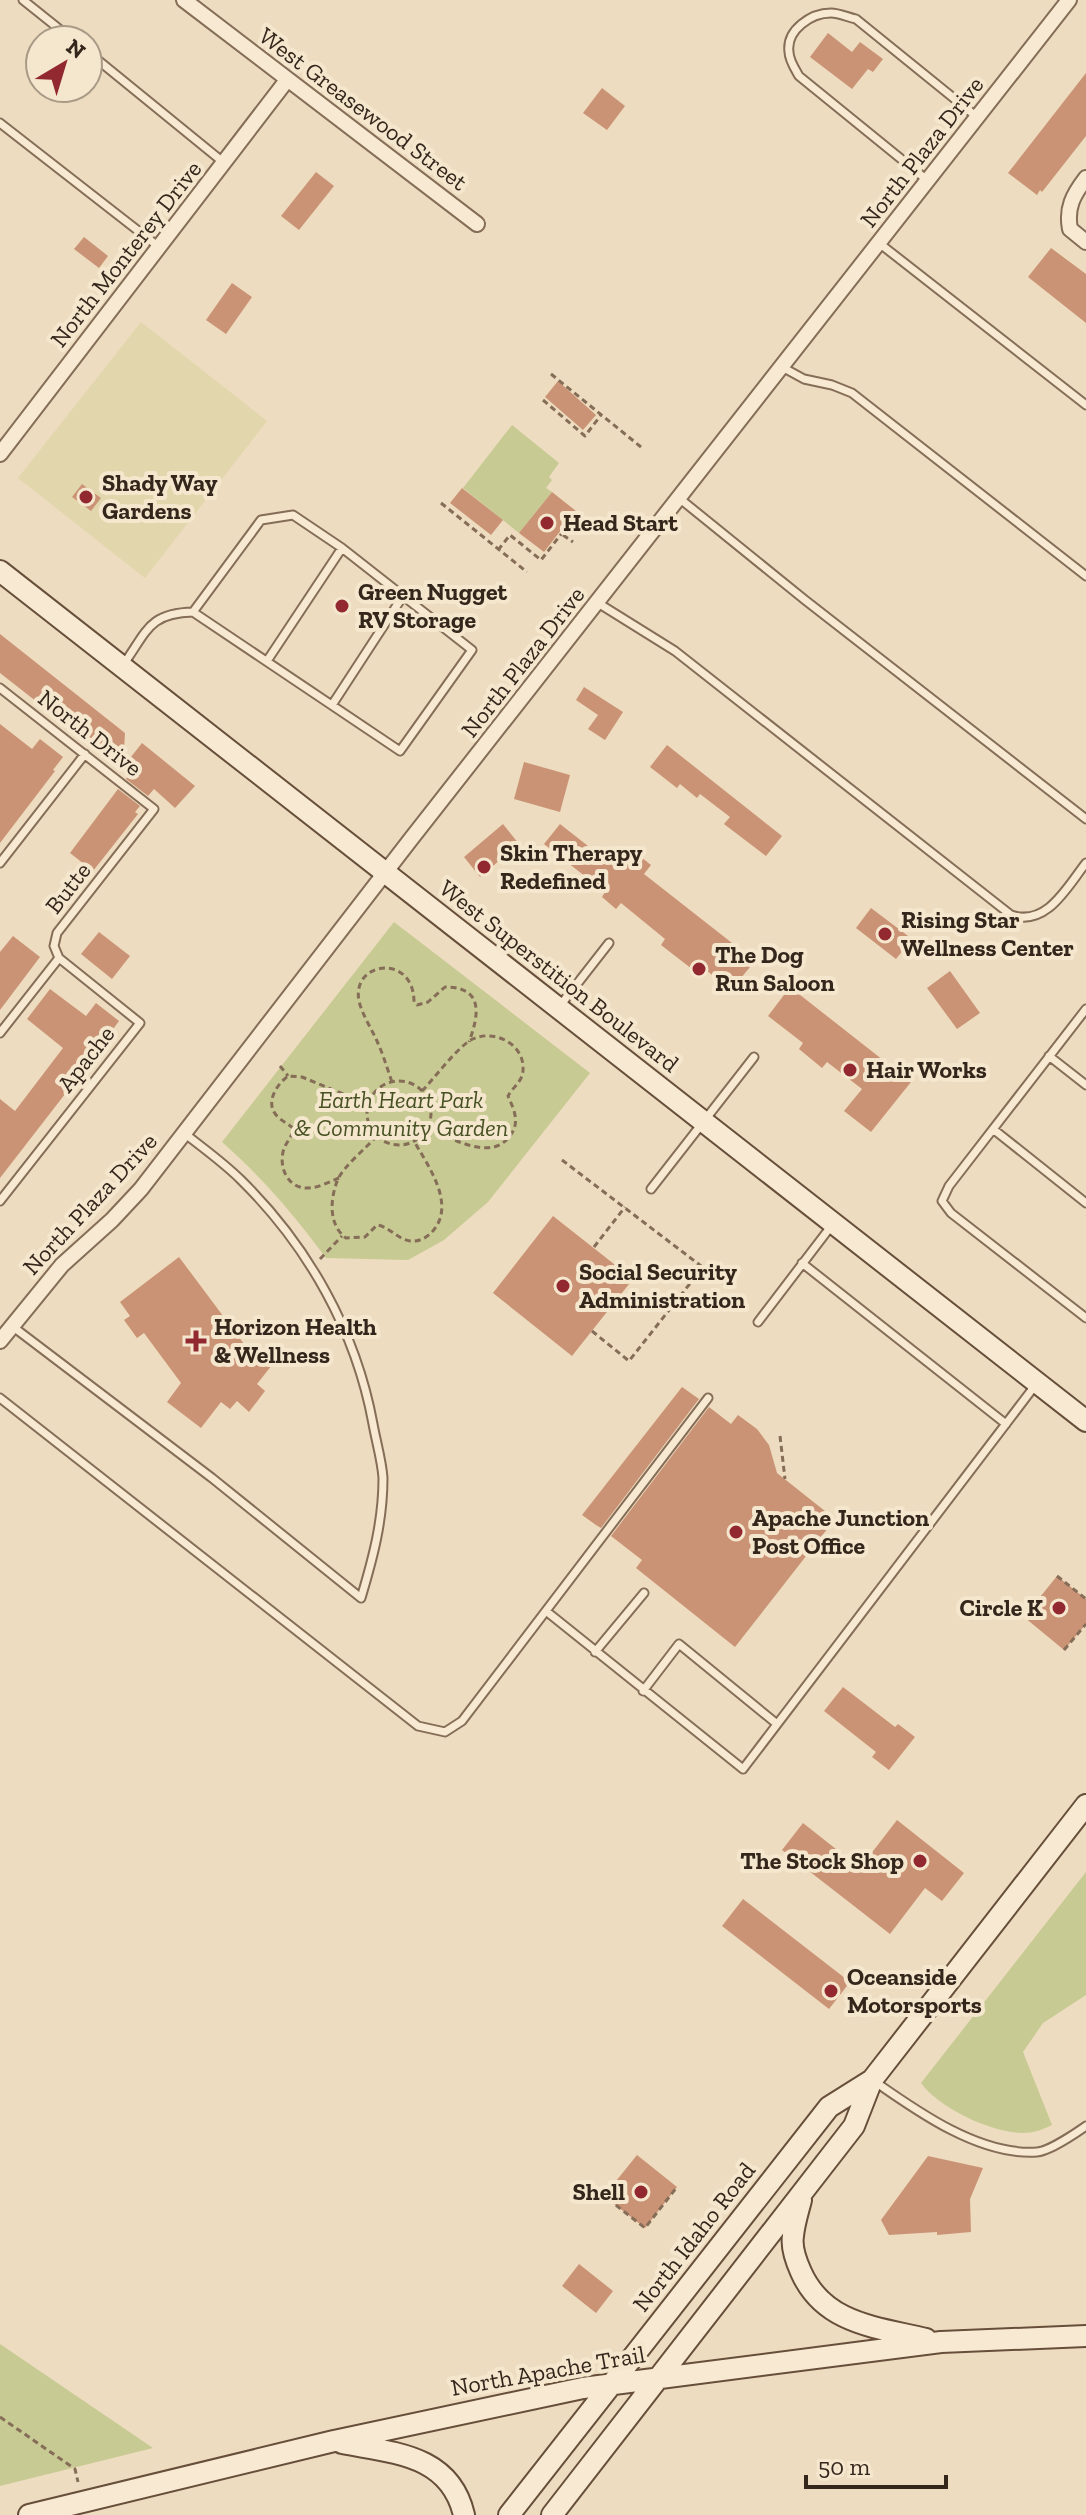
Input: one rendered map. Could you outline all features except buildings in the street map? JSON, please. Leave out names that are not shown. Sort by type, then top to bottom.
[{"type":"main road","name":"West Superstition Boulevard","points":[[0,571],[1086,1421]]},
{"type":"main road","name":"North Idaho Road","points":[[552,2515],[854,2126],[872,2080],[1086,1805]]},
{"type":"main road","name":"North Idaho Road","points":[[509,2515],[829,2107],[872,2080]]},
{"type":"main road","points":[[803,2192],[792,2238],[797,2263],[814,2296],[851,2321],[941,2342]]},
{"type":"main road","name":"North Apache Trail","points":[[29,2515],[84,2508],[334,2441],[556,2392],[941,2342],[1086,2336]]},
{"type":"main road","points":[[334,2441],[413,2457],[430,2465],[459,2495],[464,2515]]},
{"type":"street","name":"West Greasewood Street","points":[[184,0],[477,224]]},
{"type":"street","name":"North Plaza Drive","points":[[0,1341],[62,1265],[141,1189],[1069,0]]},
{"type":"street","name":"North Monterey Drive","points":[[0,454],[287,80]]},
{"type":"street","points":[[1086,178],[1074,193],[1067,213],[1070,229],[1086,242]]},
{"type":"lane","points":[[23,0],[53,24]]},
{"type":"lane","points":[[927,180],[799,76],[788,52],[797,28],[819,14],[835,13],[856,19],[977,117]]},
{"type":"lane","points":[[104,65],[224,162]]},
{"type":"lane","points":[[0,123],[159,247]]},
{"type":"lane","points":[[879,243],[1086,405]]},
{"type":"lane","points":[[782,367],[804,379],[852,393],[1086,576]]},
{"type":"lane","points":[[679,498],[1086,819]]},
{"type":"lane","points":[[122,667],[155,620],[174,612],[193,612],[400,751],[472,650],[342,548],[293,515],[261,520],[193,612]]},
{"type":"lane","points":[[267,661],[342,548]]},
{"type":"lane","points":[[332,705],[403,596]]},
{"type":"lane","points":[[598,603],[675,651],[1011,915],[1032,918],[1041,914],[1086,863]]},
{"type":"lane","name":"North Drive","points":[[1,690],[154,809]]},
{"type":"lane","points":[[0,863],[85,754]]},
{"type":"lane","name":"Butte","points":[[0,1033],[59,958],[54,946],[57,933],[154,809]]},
{"type":"lane","points":[[558,1009],[609,943]]},
{"type":"lane","name":"Apache","points":[[0,1201],[140,1023],[59,958]]},
{"type":"lane","points":[[1086,1009],[949,1186],[942,1201],[951,1213],[1086,1318]]},
{"type":"lane","points":[[1049,1056],[1086,1085]]},
{"type":"lane","points":[[651,1189],[754,1057]]},
{"type":"lane","points":[[993,1129],[1086,1203]]},
{"type":"lane","points":[[12,1326],[212,1478],[361,1598],[378,1540],[383,1476],[368,1397],[353,1353],[318,1275],[279,1222],[240,1178],[184,1133]]},
{"type":"lane","points":[[758,1322],[833,1223]]},
{"type":"lane","points":[[802,1263],[1006,1424]]},
{"type":"lane","points":[[546,1611],[743,1769],[1037,1383]]},
{"type":"lane","points":[[0,1398],[418,1726],[445,1732],[462,1721],[708,1398]]},
{"type":"lane","points":[[595,1652],[644,1593]]},
{"type":"lane","points":[[643,1691],[679,1644],[777,1724]]},
{"type":"lane","points":[[872,2080],[925,2116],[985,2144],[1040,2152],[1086,2126]]},
{"type":"path","points":[[551,374],[641,447]]},
{"type":"path","points":[[543,400],[585,436],[601,415]]},
{"type":"path","points":[[441,503],[527,572]]},
{"type":"path","points":[[498,550],[510,535],[541,560],[576,515]]},
{"type":"path","points":[[562,534],[573,542]]},
{"type":"path","points":[[392,1082],[359,1002],[361,981],[369,973],[377,969],[398,970],[413,986],[417,1005],[428,1002],[445,987],[463,989],[470,994],[477,1012],[469,1042]]},
{"type":"path","points":[[422,1091],[469,1042],[479,1036],[491,1035],[513,1044],[519,1052],[523,1074],[508,1096],[516,1116],[513,1132],[506,1142],[496,1148],[478,1148],[427,1129]]},
{"type":"path","points":[[280,1066],[288,1076]]},
{"type":"path","points":[[368,1104],[302,1077],[288,1076],[277,1086],[272,1102],[278,1118],[294,1129],[282,1154],[285,1175],[291,1182],[310,1189],[339,1178],[377,1136]]},
{"type":"path","points":[[392,1082],[408,1083],[422,1091],[430,1105],[427,1129],[414,1141],[399,1145],[377,1136],[368,1121],[368,1104],[377,1090],[392,1082]]},
{"type":"path","points":[[339,1178],[331,1212],[342,1236],[365,1237],[377,1225],[382,1225],[402,1239],[413,1242],[424,1239],[440,1220],[440,1192],[414,1141]]},
{"type":"path","points":[[562,1160],[726,1285]]},
{"type":"path","points":[[594,1247],[625,1207]]},
{"type":"path","points":[[311,1266],[342,1236]]},
{"type":"path","points":[[592,1331],[629,1361],[703,1267]]},
{"type":"path","points":[[780,1436],[785,1479]]},
{"type":"path","points":[[1057,1576],[1086,1599]]},
{"type":"path","points":[[1064,1650],[1086,1624]]},
{"type":"path","points":[[608,2199],[645,2228],[677,2187]]},
{"type":"path","points":[[0,2417],[75,2469],[84,2508]]},
{"type":"shaded area","points":[[141,322],[267,421],[145,578],[18,478]]},
{"type":"green space","points":[[512,425],[559,463],[549,477],[552,480],[546,488],[552,492],[519,533],[463,488]]},
{"type":"green space","name":"Earth Heart Park & Community Garden","points":[[394,922],[590,1073],[488,1202],[444,1240],[408,1260],[326,1258],[277,1197],[222,1142]]},
{"type":"green space","points":[[1086,1872],[1086,1995],[1043,2023],[1023,2052],[1052,2125],[1037,2131],[1009,2132],[952,2110],[921,2083]]},
{"type":"green space","points":[[0,2344],[153,2448],[0,2486]]},
{"type":"place","name":"Shady Way Gardens","points":[[86,497]]},
{"type":"place","name":"Head Start","points":[[547,523]]},
{"type":"place","name":"Green Nugget RV Storage","points":[[342,606]]},
{"type":"place","name":"Skin Therapy Redefined","points":[[484,867]]},
{"type":"place","name":"Rising Star Wellness Center","points":[[885,934]]},
{"type":"place","name":"The Dog Run Saloon","points":[[699,969]]},
{"type":"place","name":"Hair Works","points":[[850,1070]]},
{"type":"place","name":"Social Security Administration","points":[[563,1286]]},
{"type":"place","name":"Horizon Health & Wellness","points":[[196,1341]]},
{"type":"place","name":"Apache Junction Post Office","points":[[736,1532]]},
{"type":"place","name":"Circle K","points":[[1059,1608]]},
{"type":"place","name":"The Stock Shop","points":[[920,1861]]},
{"type":"place","name":"Oceanside Motorsports","points":[[831,1991]]},
{"type":"place","name":"Shell","points":[[641,2192]]}]
